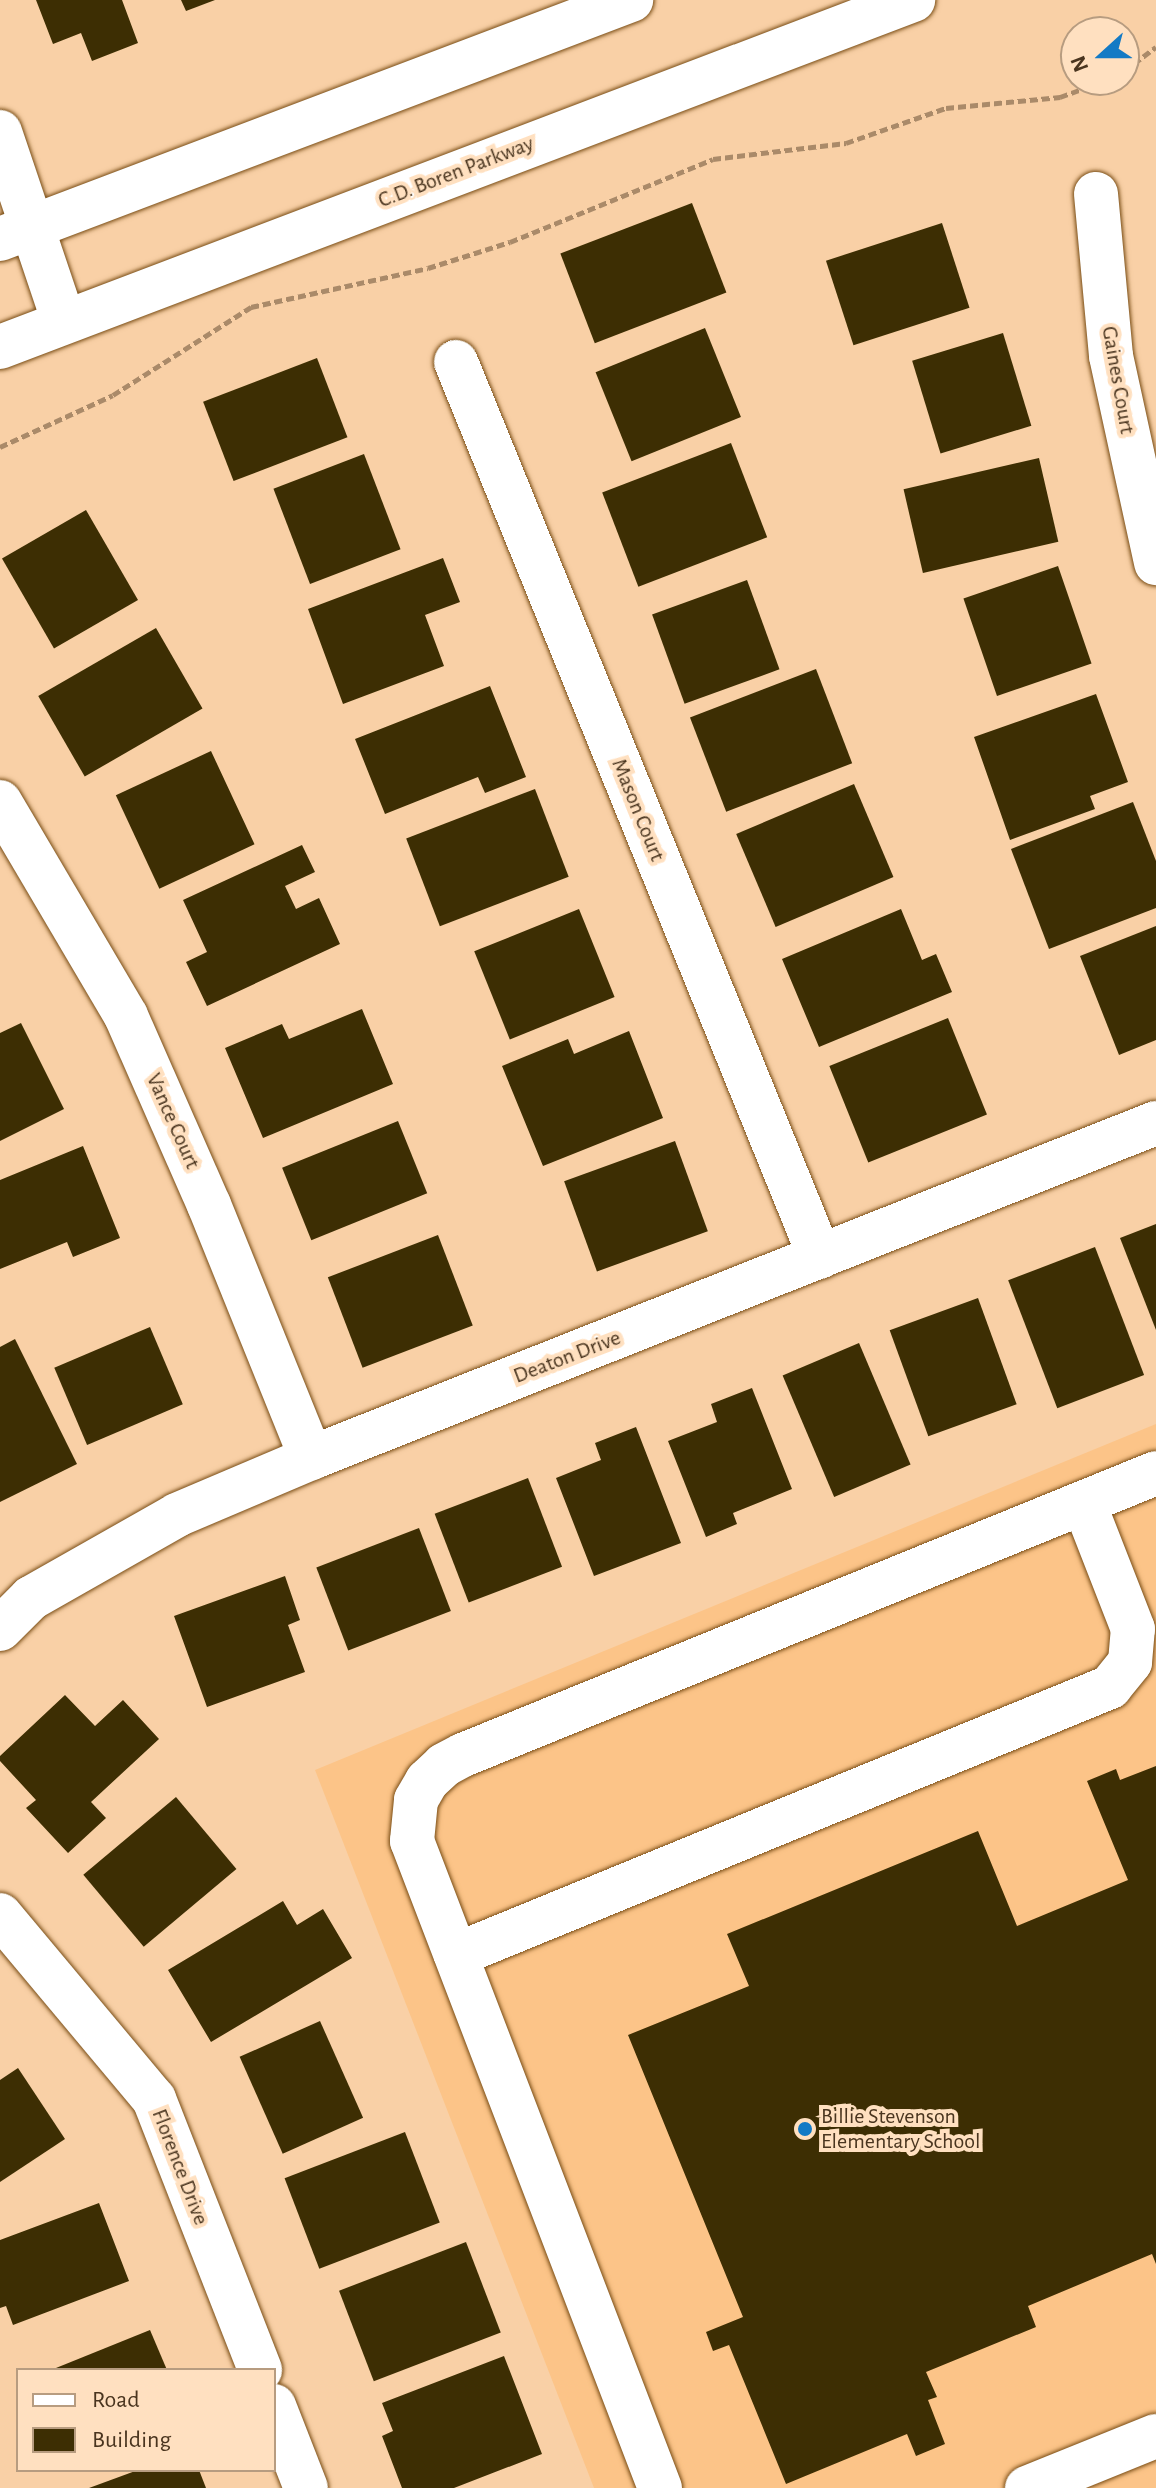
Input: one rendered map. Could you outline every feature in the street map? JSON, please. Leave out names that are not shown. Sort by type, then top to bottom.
[{"type":"street","points":[[16,233],[631,0]]},
{"type":"street","name":"C.D. Boren Parkway","points":[[0,347],[913,0]]},
{"type":"street","points":[[0,132],[16,233],[64,322]]},
{"type":"street","name":"Gaines Court","points":[[1096,194],[1111,356],[1156,563]]},
{"type":"street","name":"Mason Court","points":[[456,362],[820,1257]]},
{"type":"street","name":"Vance Court","points":[[0,802],[126,1016],[209,1205],[311,1458]]},
{"type":"street","name":"Deaton Drive","points":[[0,1629],[31,1598],[177,1515],[311,1458],[1156,1123]]},
{"type":"street","points":[[660,2488],[412,1841],[416,1800],[427,1781],[444,1765],[1156,1473]]},
{"type":"street","points":[[456,1955],[1110,1687],[1130,1662],[1133,1629],[1084,1503]]},
{"type":"street","name":"Florence Drive","points":[[0,1915],[154,2099],[259,2368]]},
{"type":"street","points":[[276,2411],[306,2488]]},
{"type":"street","points":[[1027,2488],[1156,2436]]},
{"type":"path","points":[[0,447],[113,395],[251,307],[428,268],[510,242],[713,159],[846,143],[946,108],[1063,96]]},
{"type":"shaded area","name":"Billie Stevenson Elementary School","points":[[1156,1424],[1156,2488],[594,2488],[315,1770]]},
{"type":"building","points":[[36,0],[122,0],[138,43],[92,61],[81,33],[53,44]]},
{"type":"building","points":[[181,0],[215,0],[186,11]]},
{"type":"building","points":[[692,203],[726,293],[595,343],[560,254]]},
{"type":"building","points":[[942,223],[970,308],[853,345],[826,261]]},
{"type":"building","points":[[705,328],[741,417],[632,461],[596,372]]},
{"type":"building","points":[[1003,333],[1031,426],[941,454],[912,361]]},
{"type":"building","points":[[317,358],[347,437],[234,481],[203,402]]},
{"type":"building","points":[[731,443],[767,537],[638,587],[602,492]]},
{"type":"building","points":[[364,454],[401,549],[310,584],[273,489]]},
{"type":"building","points":[[1039,458],[1058,542],[923,573],[904,489]]},
{"type":"building","points":[[86,510],[138,600],[54,649],[2,558]]},
{"type":"building","points":[[443,558],[460,602],[425,615],[444,666],[343,704],[308,609]]},
{"type":"building","points":[[1058,566],[1092,663],[997,696],[963,599]]},
{"type":"building","points":[[747,580],[779,669],[685,704],[652,615]]},
{"type":"building","points":[[156,628],[202,709],[85,777],[38,696]]},
{"type":"building","points":[[816,669],[852,763],[726,812],[690,717]]},
{"type":"building","points":[[490,686],[526,777],[485,793],[478,777],[385,814],[355,739]]},
{"type":"building","points":[[1096,694],[1128,782],[1090,796],[1095,809],[1010,840],[974,737]]},
{"type":"building","points":[[211,751],[255,844],[159,889],[116,795]]},
{"type":"building","points":[[854,784],[893,877],[776,927],[736,834]]},
{"type":"building","points":[[535,789],[569,877],[440,926],[406,838]]},
{"type":"building","points":[[1133,802],[1156,861],[1156,908],[1049,949],[1011,849]]},
{"type":"building","points":[[302,845],[315,872],[285,886],[296,909],[319,898],[340,944],[207,1006],[186,962],[207,952],[183,900]]},
{"type":"building","points":[[579,909],[615,997],[510,1039],[474,951]]},
{"type":"building","points":[[901,909],[922,960],[936,954],[952,992],[819,1047],[782,959]]},
{"type":"building","points":[[1156,926],[1156,1040],[1119,1055],[1080,956]]},
{"type":"building","points":[[362,1009],[393,1084],[263,1138],[225,1048],[282,1024],[289,1039]]},
{"type":"building","points":[[948,1018],[987,1114],[868,1162],[829,1066]]},
{"type":"building","points":[[21,1023],[64,1109],[0,1141],[0,1033]]},
{"type":"building","points":[[629,1031],[663,1118],[543,1166],[502,1066],[568,1039],[574,1054]]},
{"type":"building","points":[[398,1121],[427,1193],[311,1240],[282,1168]]},
{"type":"building","points":[[675,1141],[708,1231],[597,1272],[564,1181]]},
{"type":"building","points":[[83,1146],[120,1238],[73,1257],[67,1242],[0,1269],[0,1180]]},
{"type":"building","points":[[1156,1224],[1156,1330],[1120,1238]]},
{"type":"building","points":[[438,1235],[473,1326],[363,1368],[328,1277]]},
{"type":"building","points":[[1095,1247],[1144,1375],[1057,1408],[1008,1280]]},
{"type":"building","points":[[978,1298],[1017,1404],[928,1436],[890,1330]]},
{"type":"building","points":[[150,1327],[183,1404],[87,1445],[54,1368]]},
{"type":"building","points":[[15,1339],[77,1464],[0,1502],[0,1347]]},
{"type":"building","points":[[859,1343],[911,1465],[834,1497],[783,1375]]},
{"type":"building","points":[[752,1388],[792,1489],[733,1513],[737,1524],[706,1537],[668,1441],[717,1422],[711,1404]]},
{"type":"building","points":[[636,1427],[681,1543],[594,1576],[556,1478],[601,1460],[595,1443]]},
{"type":"building","points":[[528,1478],[562,1567],[469,1603],[435,1514]]},
{"type":"building","points":[[419,1528],[451,1611],[348,1651],[316,1567]]},
{"type":"building","points":[[285,1576],[300,1620],[288,1625],[305,1672],[207,1707],[174,1616]]},
{"type":"building","points":[[65,1695],[95,1726],[123,1700],[159,1739],[91,1802],[106,1818],[68,1853],[26,1808],[36,1800],[0,1761],[0,1756]]},
{"type":"building","points":[[1156,1766],[1156,2264],[1152,2254],[1028,2306],[1036,2327],[926,2372],[937,2397],[928,2400],[945,2444],[916,2456],[907,2434],[786,2484],[729,2345],[713,2351],[706,2332],[743,2317],[628,2035],[749,1986],[727,1934],[978,1831],[1017,1926],[1128,1880],[1087,1781],[1116,1769],[1120,1780]]},
{"type":"building","points":[[176,1797],[236,1869],[144,1947],[83,1875]]},
{"type":"building","points":[[283,1901],[297,1925],[323,1909],[352,1958],[211,2042],[168,1970]]},
{"type":"building","points":[[320,2021],[363,2118],[283,2154],[240,2057]]},
{"type":"building","points":[[18,2068],[65,2139],[0,2182],[0,2080]]},
{"type":"building","points":[[405,2132],[440,2223],[319,2269],[285,2178]]},
{"type":"building","points":[[99,2203],[129,2281],[13,2325],[6,2306],[0,2308],[0,2240]]},
{"type":"building","points":[[466,2242],[501,2333],[374,2381],[339,2291]]},
{"type":"building","points":[[150,2330],[166,2368],[56,2368]]},
{"type":"building","points":[[504,2356],[542,2454],[454,2488],[402,2488],[382,2436],[393,2431],[382,2403]]},
{"type":"building","points":[[133,2472],[200,2472],[206,2488],[89,2488]]},
{"type":"place","name":"Billie Stevenson Elementary School","points":[[805,2129]]}]
